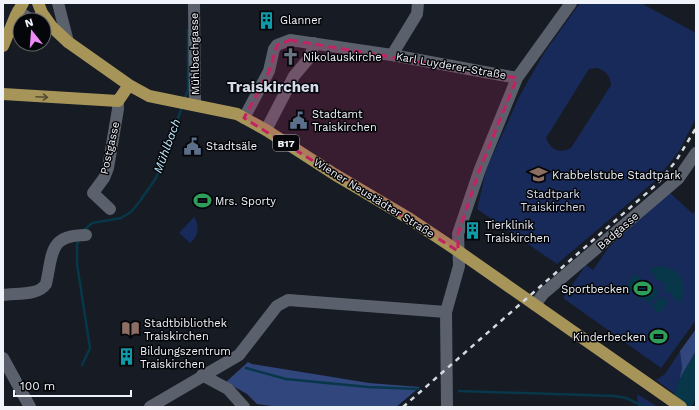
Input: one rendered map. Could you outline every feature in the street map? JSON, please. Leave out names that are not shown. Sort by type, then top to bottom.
[{"type":"main road","points":[[3,46],[20,7]]},
{"type":"main road","name":"Wiener Neustädter Straße","points":[[52,30],[129,85],[149,96],[222,110],[247,113],[266,130],[334,174],[410,219],[458,251],[681,407]]},
{"type":"main road","points":[[3,94],[118,101],[129,85]]},
{"type":"street","points":[[58,3],[68,42]]},
{"type":"street","name":"Mühlbachgasse","points":[[188,104],[194,3]]},
{"type":"street","points":[[392,55],[417,14],[418,3]]},
{"type":"street","points":[[447,407],[446,312],[458,266],[458,234],[480,169],[517,78],[571,3]]},
{"type":"street","name":"Karl Luyderer-Straße","points":[[247,113],[269,71],[277,45],[290,40],[392,55],[517,78]]},
{"type":"street","points":[[266,130],[294,76],[310,57],[314,43]]},
{"type":"street","name":"Postgasse","points":[[110,209],[93,193],[104,178],[108,168],[118,101]]},
{"type":"street","name":"Badgasse","points":[[535,305],[544,294],[678,179],[696,153]]},
{"type":"street","points":[[3,295],[38,292],[43,289],[46,284],[56,243],[61,238],[81,235]]},
{"type":"street","points":[[150,407],[202,375],[239,355],[277,306],[288,300],[446,312]]},
{"type":"street","points":[[3,358],[30,407]]},
{"type":"street","points":[[202,375],[228,389],[244,407]]},
{"type":"highlighted area","points":[[290,40],[517,78],[480,169],[458,234],[458,251],[244,118],[269,71],[277,45]]},
{"type":"green space","name":"Stadtpark Traiskirchen","points":[[580,3],[641,3],[696,33],[696,118],[679,151],[656,180],[557,264],[477,209],[486,170],[519,97],[544,53]],"holes":[[[589,69],[600,69],[609,76],[611,85],[571,148],[563,151],[556,150],[550,145],[546,138]]]},
{"type":"green space","points":[[669,192],[693,214],[696,209],[696,320],[661,368],[563,298],[586,265],[593,270],[609,247]]},
{"type":"green space","points":[[194,217],[197,224],[197,231],[195,238],[190,243],[179,233]]},
{"type":"green space","points":[[680,351],[682,368],[675,394],[656,380],[665,374]]},
{"type":"green space","points":[[637,394],[658,407],[638,407]]},
{"type":"shaded area","points":[[660,266],[673,270],[681,278],[683,284],[683,296],[680,303],[673,298],[672,293],[666,292],[664,288],[665,284],[656,279],[649,269]]},
{"type":"shaded area","name":"Sportbecken","points":[[634,274],[659,292],[650,304],[642,298],[639,300],[637,295],[625,287]]},
{"type":"shaded area","points":[[660,296],[668,302],[660,314],[652,307]]},
{"type":"shaded area","points":[[696,329],[696,351],[679,380],[682,368],[680,351]]},
{"type":"shaded area","name":"Kinderbecken","points":[[657,332],[661,332],[665,338],[661,344],[657,344],[653,340],[653,336]]},
{"type":"shaded area","points":[[696,351],[696,397],[692,407],[670,407],[679,380]]},
{"type":"shaded area","points":[[248,362],[252,364],[369,383],[420,387],[396,407],[279,407],[257,404],[247,394],[226,382]]},
{"type":"waterway","name":"Mühlbach","points":[[184,100],[188,90],[188,30]]},
{"type":"waterway","name":"Mühlbach","points":[[83,231],[92,223],[121,218],[131,212],[140,201],[156,178],[182,107]]},
{"type":"waterway","name":"Mühlbach","points":[[80,239],[77,244],[77,264],[90,348],[82,365]]},
{"type":"waterway","points":[[246,368],[286,379],[368,387],[418,389]]},
{"type":"waterway","points":[[459,391],[615,396],[626,398],[645,407]]},
{"type":"railway","points":[[403,407],[657,184],[676,161],[696,128]]},
{"type":"place","name":"Glanner","points":[[267,20]]},
{"type":"place","name":"Nikolauskirche","points":[[290,57]]},
{"type":"place","name":"Stadtamt Traiskirchen","points":[[299,120]]},
{"type":"place","name":"Stadtsäle","points":[[193,146]]},
{"type":"place","name":"Krabbelstube Stadtpark","points":[[539,175]]},
{"type":"place","name":"Mrs. Sporty","points":[[202,201]]},
{"type":"place","name":"Tierklinik Traiskirchen","points":[[472,231]]},
{"type":"place","name":"Sportbecken","points":[[642,289]]},
{"type":"place","name":"Stadtbibliothek Traiskirchen","points":[[131,329]]},
{"type":"place","name":"Kinderbecken","points":[[659,337]]},
{"type":"place","name":"Bildungszentrum Traiskirchen","points":[[127,357]]},
{"type":"district","name":"Traiskirchen","points":[[273,87]]}]
